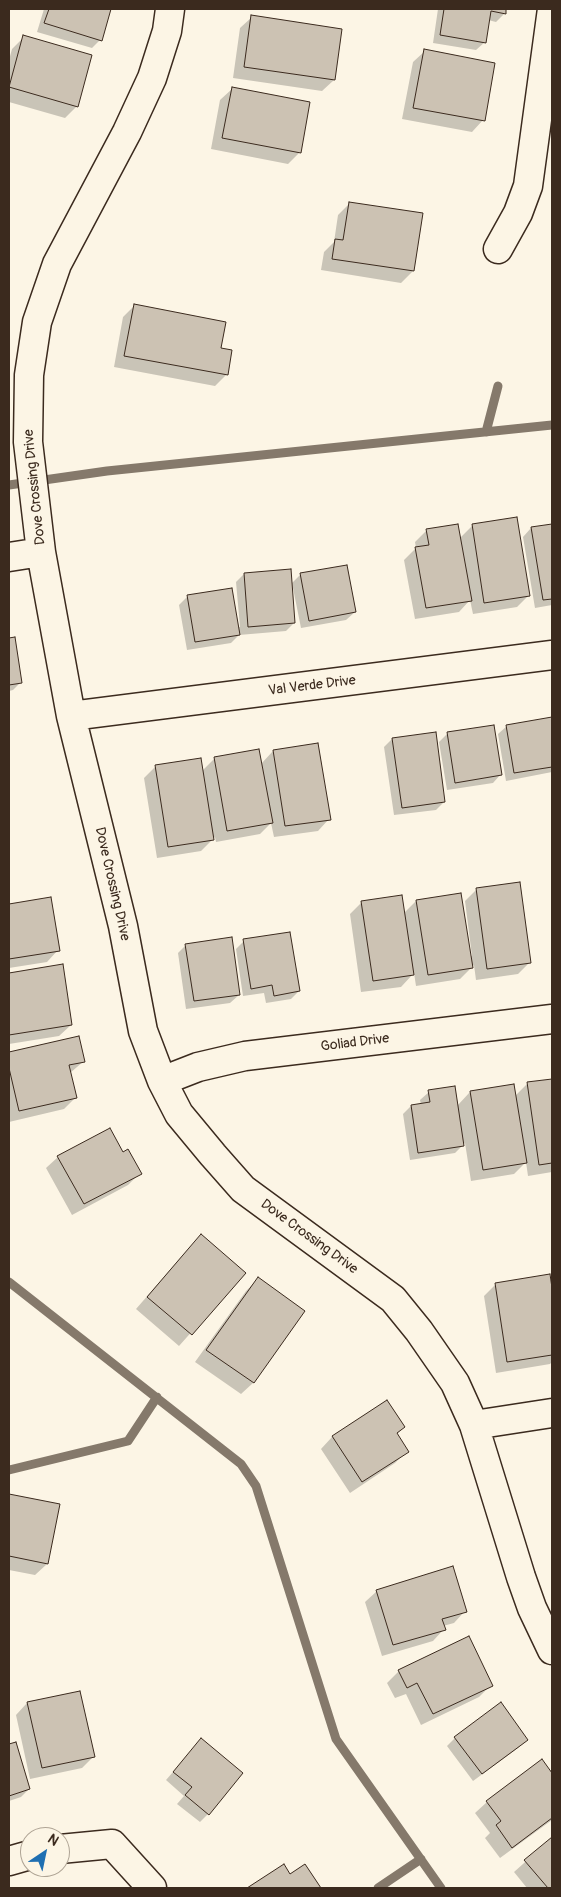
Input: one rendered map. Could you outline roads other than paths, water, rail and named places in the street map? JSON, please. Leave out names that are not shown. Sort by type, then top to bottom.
[{"type":"street","name":"Dove Crossing Drive","points":[[170,9],[167,31],[152,78],[127,132],[57,264],[37,322],[29,375],[28,442],[41,552],[71,716],[123,926],[143,1031],[162,1082],[179,1114],[243,1188],[393,1299],[420,1331],[454,1384],[474,1425],[521,1577],[532,1608],[552,1650]]},
{"type":"street","points":[[498,249],[518,213],[528,186],[552,10]]},
{"type":"street","points":[[9,557],[41,552]]},
{"type":"street","name":"Val Verde Drive","points":[[71,716],[552,656]]},
{"type":"street","name":"Goliad Drive","points":[[162,1082],[198,1067],[244,1056],[552,1020]]},
{"type":"street","points":[[474,1425],[552,1413]]},
{"type":"street","points":[[70,1848],[112,1844],[152,1888]]},
{"type":"waterway","points":[[486,432],[498,386]]},
{"type":"waterway","points":[[9,485],[107,471],[552,425]]},
{"type":"waterway","points":[[9,1282],[241,1464],[256,1486],[336,1739],[441,1888]]},
{"type":"waterway","points":[[9,1470],[128,1441],[157,1397]]},
{"type":"waterway","points":[[378,1888],[421,1859]]}]
